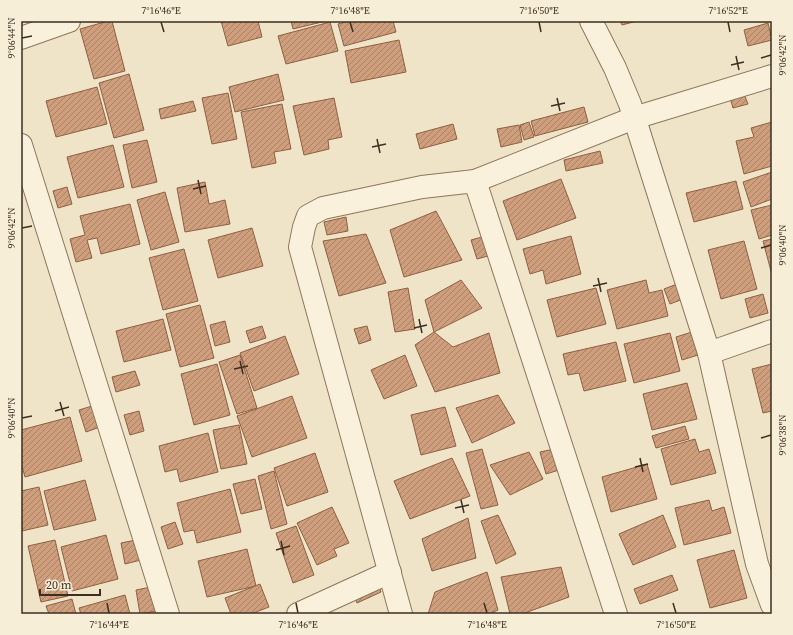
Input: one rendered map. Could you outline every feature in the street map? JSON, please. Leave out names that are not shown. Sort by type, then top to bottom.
[{"type":"street","points":[[21,38],[69,21]]},
{"type":"street","points":[[591,21],[615,68],[634,118],[709,353],[764,561],[772,604]]},
{"type":"street","points":[[401,614],[300,248],[304,227],[308,216],[323,208],[422,187],[475,181],[634,118],[772,76]]},
{"type":"street","points":[[21,145],[168,614]]},
{"type":"street","points":[[475,181],[616,614]]},
{"type":"street","points":[[709,353],[772,331]]},
{"type":"street","points":[[298,614],[390,572]]},
{"type":"building","points":[[112,21],[125,71],[94,79],[80,29]]},
{"type":"building","points":[[221,21],[258,21],[262,37],[228,46]]},
{"type":"building","points":[[291,21],[326,21],[293,29]]},
{"type":"building","points":[[349,21],[393,21],[396,32],[344,46],[338,24]]},
{"type":"building","points":[[620,21],[637,21],[622,25]]},
{"type":"building","points":[[330,22],[338,51],[286,64],[278,36]]},
{"type":"building","points":[[768,23],[772,40],[748,46],[744,30]]},
{"type":"building","points":[[399,40],[406,72],[351,83],[345,51]]},
{"type":"building","points":[[129,74],[144,130],[114,138],[99,83]]},
{"type":"building","points":[[278,74],[284,100],[235,112],[229,87]]},
{"type":"building","points":[[97,87],[107,124],[56,137],[46,101]]},
{"type":"building","points":[[228,93],[237,139],[212,144],[202,98]]},
{"type":"building","points":[[744,94],[748,104],[733,108],[730,98]]},
{"type":"building","points":[[334,98],[342,137],[328,140],[329,149],[304,155],[293,106]]},
{"type":"building","points":[[193,101],[196,111],[161,119],[159,109]]},
{"type":"building","points":[[282,104],[291,149],[274,152],[276,163],[252,168],[241,112]]},
{"type":"building","points":[[584,107],[588,122],[535,136],[531,121]]},
{"type":"building","points":[[529,122],[534,137],[524,140],[520,125]]},
{"type":"building","points":[[772,122],[772,166],[744,174],[736,141],[754,137],[751,128]]},
{"type":"building","points":[[453,124],[457,139],[420,149],[416,134]]},
{"type":"building","points":[[519,125],[522,142],[501,147],[497,129]]},
{"type":"building","points":[[147,140],[157,182],[132,188],[123,145]]},
{"type":"building","points":[[113,145],[124,187],[78,198],[67,157]]},
{"type":"building","points":[[600,151],[603,163],[566,171],[564,160]]},
{"type":"building","points":[[772,172],[772,199],[751,207],[743,182]]},
{"type":"building","points":[[561,179],[576,218],[517,240],[503,201]]},
{"type":"building","points":[[736,181],[743,209],[694,222],[686,193]]},
{"type":"building","points":[[205,182],[209,204],[225,200],[230,224],[185,232],[177,188]]},
{"type":"building","points":[[67,187],[72,204],[58,208],[53,191]]},
{"type":"building","points":[[165,192],[179,242],[151,250],[137,200]]},
{"type":"building","points":[[130,204],[140,244],[101,254],[97,238],[87,240],[92,258],[76,262],[70,239],[85,235],[80,216]]},
{"type":"building","points":[[772,205],[772,235],[759,239],[751,210]]},
{"type":"building","points":[[436,211],[462,260],[404,277],[390,230]]},
{"type":"building","points":[[346,217],[348,231],[327,235],[324,222]]},
{"type":"building","points":[[252,228],[263,266],[218,278],[208,240]]},
{"type":"building","points":[[366,234],[386,283],[339,296],[323,241]]},
{"type":"building","points":[[571,236],[581,274],[546,284],[543,270],[530,274],[523,249]]},
{"type":"building","points":[[482,237],[488,256],[477,259],[471,240]]},
{"type":"building","points":[[772,239],[772,275],[763,241]]},
{"type":"building","points":[[744,241],[757,289],[721,299],[708,250]]},
{"type":"building","points":[[184,249],[198,301],[163,310],[149,258]]},
{"type":"building","points":[[461,280],[482,308],[434,332],[425,300]]},
{"type":"building","points":[[646,280],[649,293],[662,290],[668,316],[617,329],[607,290]]},
{"type":"building","points":[[677,284],[683,299],[670,304],[664,289]]},
{"type":"building","points":[[408,288],[415,329],[395,332],[388,292]]},
{"type":"building","points":[[596,288],[606,324],[557,337],[547,300]]},
{"type":"building","points":[[763,294],[768,313],[750,318],[745,299]]},
{"type":"building","points":[[200,305],[214,358],[180,367],[166,314]]},
{"type":"building","points":[[163,319],[171,350],[124,362],[116,331]]},
{"type":"building","points":[[225,321],[230,342],[215,346],[210,325]]},
{"type":"building","points":[[262,326],[266,338],[250,343],[246,331]]},
{"type":"building","points":[[367,326],[371,340],[359,344],[354,329]]},
{"type":"building","points":[[434,332],[453,347],[489,333],[500,373],[435,392],[415,345]]},
{"type":"building","points":[[692,332],[698,355],[682,360],[676,337]]},
{"type":"building","points":[[670,333],[680,371],[634,383],[624,344]]},
{"type":"building","points":[[285,336],[299,374],[254,391],[240,353]]},
{"type":"building","points":[[616,342],[626,381],[584,391],[579,373],[568,375],[563,354]]},
{"type":"building","points":[[240,355],[257,408],[237,414],[219,362]]},
{"type":"building","points":[[405,355],[417,386],[384,399],[371,370]]},
{"type":"building","points":[[217,364],[230,415],[194,425],[181,374]]},
{"type":"building","points":[[772,364],[772,411],[763,413],[752,369]]},
{"type":"building","points":[[135,371],[140,385],[116,392],[112,377]]},
{"type":"building","points":[[687,383],[697,419],[652,430],[643,394]]},
{"type":"building","points":[[498,395],[515,423],[472,443],[456,408]]},
{"type":"building","points":[[292,396],[307,438],[252,457],[237,416]]},
{"type":"building","points":[[92,406],[100,427],[86,432],[79,410]]},
{"type":"building","points":[[445,407],[456,446],[421,455],[411,415]]},
{"type":"building","points":[[139,411],[144,431],[130,435],[124,415]]},
{"type":"building","points":[[70,417],[82,461],[25,477],[21,463],[21,430]]},
{"type":"building","points":[[239,425],[247,464],[221,469],[213,430]]},
{"type":"building","points":[[685,426],[689,439],[656,448],[652,436]]},
{"type":"building","points":[[208,433],[218,472],[180,482],[177,469],[165,472],[159,446]]},
{"type":"building","points":[[695,439],[699,452],[709,449],[716,473],[671,485],[661,449]]},
{"type":"building","points":[[482,449],[498,505],[481,509],[466,453]]},
{"type":"building","points":[[554,449],[559,470],[546,474],[540,452]]},
{"type":"building","points":[[529,452],[543,479],[510,495],[490,465]]},
{"type":"building","points":[[315,453],[328,492],[287,506],[274,468]]},
{"type":"building","points":[[452,458],[470,496],[410,519],[394,481]]},
{"type":"building","points":[[647,464],[657,499],[611,512],[602,477]]},
{"type":"building","points":[[274,471],[287,524],[271,529],[258,476]]},
{"type":"building","points":[[255,479],[262,509],[241,514],[233,484]]},
{"type":"building","points":[[85,480],[96,520],[54,530],[44,491]]},
{"type":"building","points":[[39,487],[48,525],[22,531],[21,491]]},
{"type":"building","points":[[230,489],[241,532],[197,543],[194,530],[184,532],[177,503]]},
{"type":"building","points":[[709,500],[712,511],[724,507],[731,533],[684,545],[675,508]]},
{"type":"building","points":[[332,507],[349,543],[334,549],[337,556],[317,565],[297,523]]},
{"type":"building","points":[[498,515],[516,554],[496,564],[481,521]]},
{"type":"building","points":[[663,515],[676,547],[633,565],[619,534]]},
{"type":"building","points":[[468,518],[476,558],[432,571],[422,539]]},
{"type":"building","points":[[175,522],[183,544],[168,549],[161,527]]},
{"type":"building","points":[[296,526],[314,575],[293,583],[276,533]]},
{"type":"building","points":[[106,535],[118,579],[72,591],[61,547]]},
{"type":"building","points":[[55,540],[68,596],[41,602],[28,546]]},
{"type":"building","points":[[136,540],[141,560],[125,564],[121,543]]},
{"type":"building","points":[[247,549],[256,586],[207,597],[198,561]]},
{"type":"building","points":[[734,550],[747,598],[710,608],[697,560]]},
{"type":"building","points":[[561,567],[569,597],[522,614],[510,614],[501,577]]},
{"type":"building","points":[[487,572],[498,610],[489,614],[428,614],[435,592]]},
{"type":"building","points":[[672,575],[678,590],[640,604],[634,589]]},
{"type":"building","points":[[376,579],[381,592],[357,603],[351,589]]},
{"type":"building","points":[[260,584],[269,607],[251,614],[231,614],[225,598]]},
{"type":"building","points":[[151,587],[156,611],[140,614],[136,590]]},
{"type":"building","points":[[125,595],[130,614],[81,614],[79,608]]},
{"type":"building","points":[[72,599],[76,614],[49,614],[46,606]]}]
